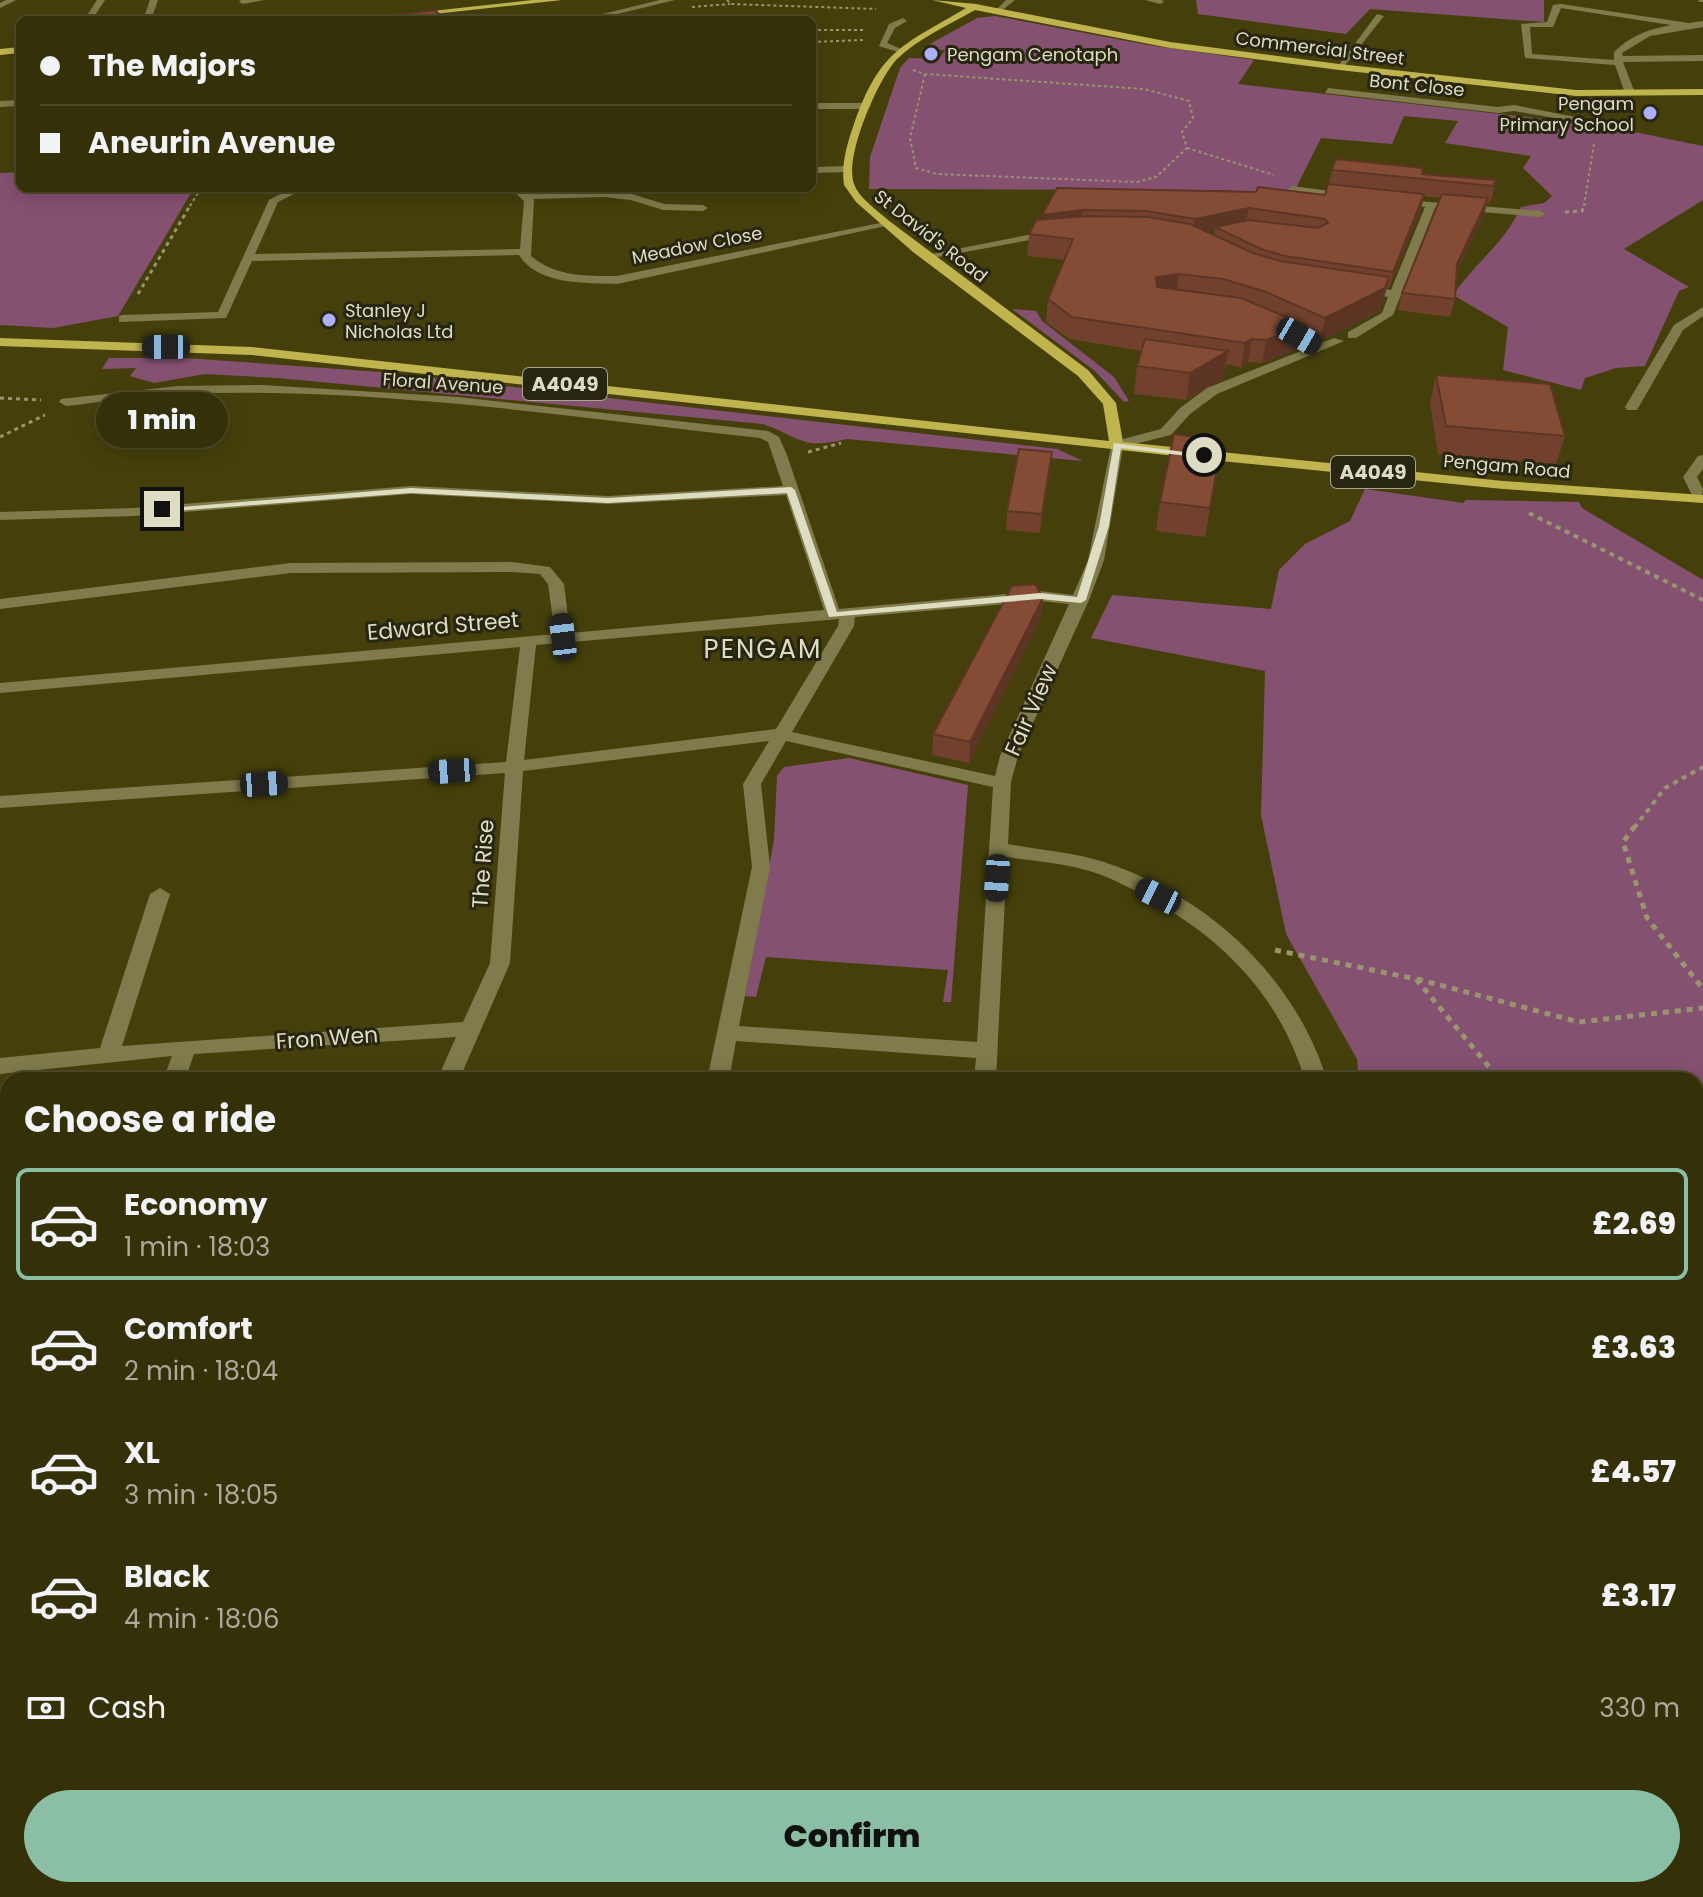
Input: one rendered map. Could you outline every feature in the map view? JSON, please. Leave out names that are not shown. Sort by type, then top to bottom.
[{"type":"main road","points":[[388,16],[517,1],[558,0]]},
{"type":"main road","name":"Commercial Street","points":[[936,0],[1170,45],[1339,67],[1520,88],[1630,93],[1703,92]]},
{"type":"main road","points":[[847,169],[876,79],[898,51],[976,6]]},
{"type":"main road","name":"St David's Road","points":[[847,169],[850,190],[859,203],[1083,373],[1109,403],[1117,445]]},
{"type":"main road","name":"A4049","points":[[4,341],[252,351],[1117,445]]},
{"type":"main road","name":"Pengam Road","points":[[1117,445],[1503,485],[1702,499]]},
{"type":"street","points":[[0,6],[12,0]]},
{"type":"street","points":[[243,2],[260,0]]},
{"type":"street","points":[[609,16],[671,0]]},
{"type":"street","points":[[997,10],[1011,0]]},
{"type":"street","points":[[1149,0],[1160,2]]},
{"type":"street","points":[[1703,39],[1686,26],[1561,6],[1556,7],[1550,25],[1525,24],[1528,56],[1619,61],[1703,58]]},
{"type":"street","points":[[1339,67],[1380,16]]},
{"type":"street","points":[[898,51],[882,44],[892,26],[903,21]]},
{"type":"street","points":[[1630,93],[1618,52],[1628,42],[1665,28],[1703,24]]},
{"type":"street","points":[[1514,108],[1520,88]]},
{"type":"street","name":"Bont Close","points":[[1328,91],[1498,110],[1514,108],[1596,122]]},
{"type":"street","points":[[816,106],[866,106]]},
{"type":"street","points":[[816,170],[847,169]]},
{"type":"street","points":[[1293,189],[1368,199]]},
{"type":"street","points":[[123,319],[222,315],[274,200],[292,192]]},
{"type":"street","points":[[521,192],[527,196],[604,194],[632,197],[663,207],[703,208]]},
{"type":"street","points":[[247,258],[523,252],[527,196]]},
{"type":"street","points":[[1383,200],[1540,214]]},
{"type":"street","points":[[1352,335],[1387,315],[1431,205]]},
{"type":"street","name":"Meadow Close","points":[[523,252],[531,263],[550,274],[617,280],[885,225]]},
{"type":"street","points":[[927,256],[1024,236],[1068,232]]},
{"type":"street","points":[[1344,287],[1397,295]]},
{"type":"street","points":[[1632,407],[1678,328],[1703,311]]},
{"type":"street","points":[[1305,340],[1319,348]]},
{"type":"street","points":[[1117,445],[1166,432],[1185,411],[1212,391],[1338,341]]},
{"type":"street","points":[[1219,370],[1251,375]]},
{"type":"street","name":"Floral Avenue","points":[[66,402],[178,390],[262,389],[458,401],[750,431],[774,440],[840,614]]},
{"type":"street","name":"Fair View","points":[[986,1072],[1002,782],[1009,756],[1081,600],[1104,526],[1117,445]]},
{"type":"street","points":[[1702,499],[1690,477],[1703,459]]},
{"type":"street","points":[[0,516],[134,512],[411,490],[608,500],[791,490]]},
{"type":"street","points":[[0,604],[291,568],[512,567],[545,570],[556,584],[563,637]]},
{"type":"street","name":"Edward Street","points":[[0,688],[1040,596],[1081,600]]},
{"type":"street","points":[[720,1072],[761,867],[752,784],[846,626],[840,614]]},
{"type":"street","name":"The Rise","points":[[451,1072],[500,963],[514,767],[529,640]]},
{"type":"street","points":[[0,802],[514,767],[780,734],[973,779],[1002,782]]},
{"type":"street","points":[[999,849],[1096,866],[1158,896],[1230,941],[1276,1001],[1315,1072]]},
{"type":"street","points":[[109,1054],[160,894]]},
{"type":"street","name":"Fron Wen","points":[[0,1066],[186,1047],[468,1029]]},
{"type":"street","points":[[728,1033],[987,1051]]},
{"type":"street","points":[[177,1072],[186,1047]]},
{"type":"path","points":[[727,0],[731,4],[888,10]]},
{"type":"path","points":[[807,6],[809,0]]},
{"type":"path","points":[[816,30],[865,30]]},
{"type":"path","points":[[816,42],[874,40]]},
{"type":"path","points":[[910,69],[925,74],[1144,89],[1189,101],[1193,118],[1182,132],[1187,148]]},
{"type":"path","points":[[925,74],[910,138],[916,168],[937,174],[1137,182],[1156,177],[1187,148]]},
{"type":"path","points":[[1540,214],[1582,211],[1588,199],[1596,122]]},
{"type":"path","points":[[1187,148],[1268,171],[1293,189]]},
{"type":"path","points":[[123,319],[199,192]]},
{"type":"path","points":[[0,398],[66,402]]},
{"type":"path","points":[[0,437],[30,425],[66,402]]},
{"type":"path","points":[[1526,512],[1703,600]]},
{"type":"path","points":[[1703,767],[1665,788],[1623,842],[1647,918],[1703,989]]},
{"type":"path","points":[[1230,941],[1416,979],[1579,1022],[1703,1008]]},
{"type":"path","points":[[1416,979],[1493,1072]]},
{"type":"shaded area","points":[[1196,0],[1544,0],[1544,22],[1370,9],[1346,34],[1198,14]]},
{"type":"shaded area","points":[[995,16],[1148,45],[1254,60],[1238,84],[1605,126],[1703,146],[1703,200],[1624,249],[1689,287],[1679,291],[1645,366],[1616,368],[1585,378],[1581,390],[1503,370],[1508,327],[1453,295],[1507,231],[1521,207],[1544,203],[1552,196],[1523,168],[1531,156],[1445,143],[1458,121],[1404,116],[1392,144],[1321,138],[1293,194],[1219,190],[869,189],[870,157],[900,68],[909,58],[939,59],[945,50],[921,49],[977,18]]},
{"type":"shaded area","points":[[16,172],[16,192],[192,192],[118,316],[53,328],[0,325],[0,173]]},
{"type":"shaded area","points":[[1012,309],[1036,311],[1042,321],[1114,377],[1129,401],[1124,402],[1095,371]]},
{"type":"shaded area","points":[[109,358],[185,358],[380,372],[1057,449],[1083,461],[847,439],[810,443],[763,424],[278,378],[205,374],[154,383],[130,376],[136,368],[102,369]]},
{"type":"shaded area","points":[[1365,489],[1464,503],[1465,500],[1579,502],[1582,508],[1703,580],[1703,1072],[1358,1072],[1357,1059],[1286,934],[1261,815],[1265,671],[1091,638],[1112,595],[1271,609],[1279,570],[1305,544],[1350,521]]},
{"type":"shaded area","points":[[849,758],[968,785],[951,1002],[943,1002],[948,970],[766,957],[756,997],[745,996],[774,840],[777,776],[784,767]]},
{"type":"building","points":[[435,10],[440,16],[381,16]]},
{"type":"building","points":[[1336,159],[1423,168],[1422,174],[1496,180],[1493,186],[1332,170]]},
{"type":"building","points":[[1328,184],[1424,194],[1393,272],[1285,256],[1261,249],[1215,227],[1249,220],[1318,228],[1328,223],[1325,219],[1249,208],[1195,219],[1146,211],[1082,210],[1042,215],[1057,188],[1256,192],[1258,187],[1325,195]]},
{"type":"building","points":[[1442,194],[1488,198],[1457,264],[1455,299],[1402,293]]},
{"type":"building","points":[[1085,216],[1148,217],[1190,224],[1253,253],[1280,261],[1389,277],[1385,288],[1325,318],[1266,292],[1223,279],[1179,274],[1156,277],[1157,287],[1241,298],[1306,325],[1266,340],[1252,339],[1245,343],[1072,317],[1048,299],[1073,239],[1029,234],[1036,220]]},
{"type":"building","points":[[1145,339],[1228,351],[1190,373],[1137,366]]},
{"type":"building","points":[[1436,375],[1550,384],[1565,436],[1446,426]]},
{"type":"building","points":[[1174,434],[1222,441],[1210,508],[1160,502]]},
{"type":"building","points":[[1019,449],[1052,452],[1042,514],[1007,511]]},
{"type":"building","points":[[1035,584],[1043,598],[970,742],[933,734],[1012,586]]},
{"type":"place","name":"Pengam Cenotaph","points":[[931,54]]},
{"type":"place","name":"Pengam Primary School","points":[[1650,113]]},
{"type":"place","name":"Stanley J Nicholas Ltd","points":[[329,320]]},
{"type":"district","name":"PENGAM","points":[[763,649]]},
{"type":"route","points":[[162,509],[411,490],[608,500],[791,490],[833,615],[1040,596],[1081,600],[1096,560],[1104,526],[1117,445],[1204,455]]}]
